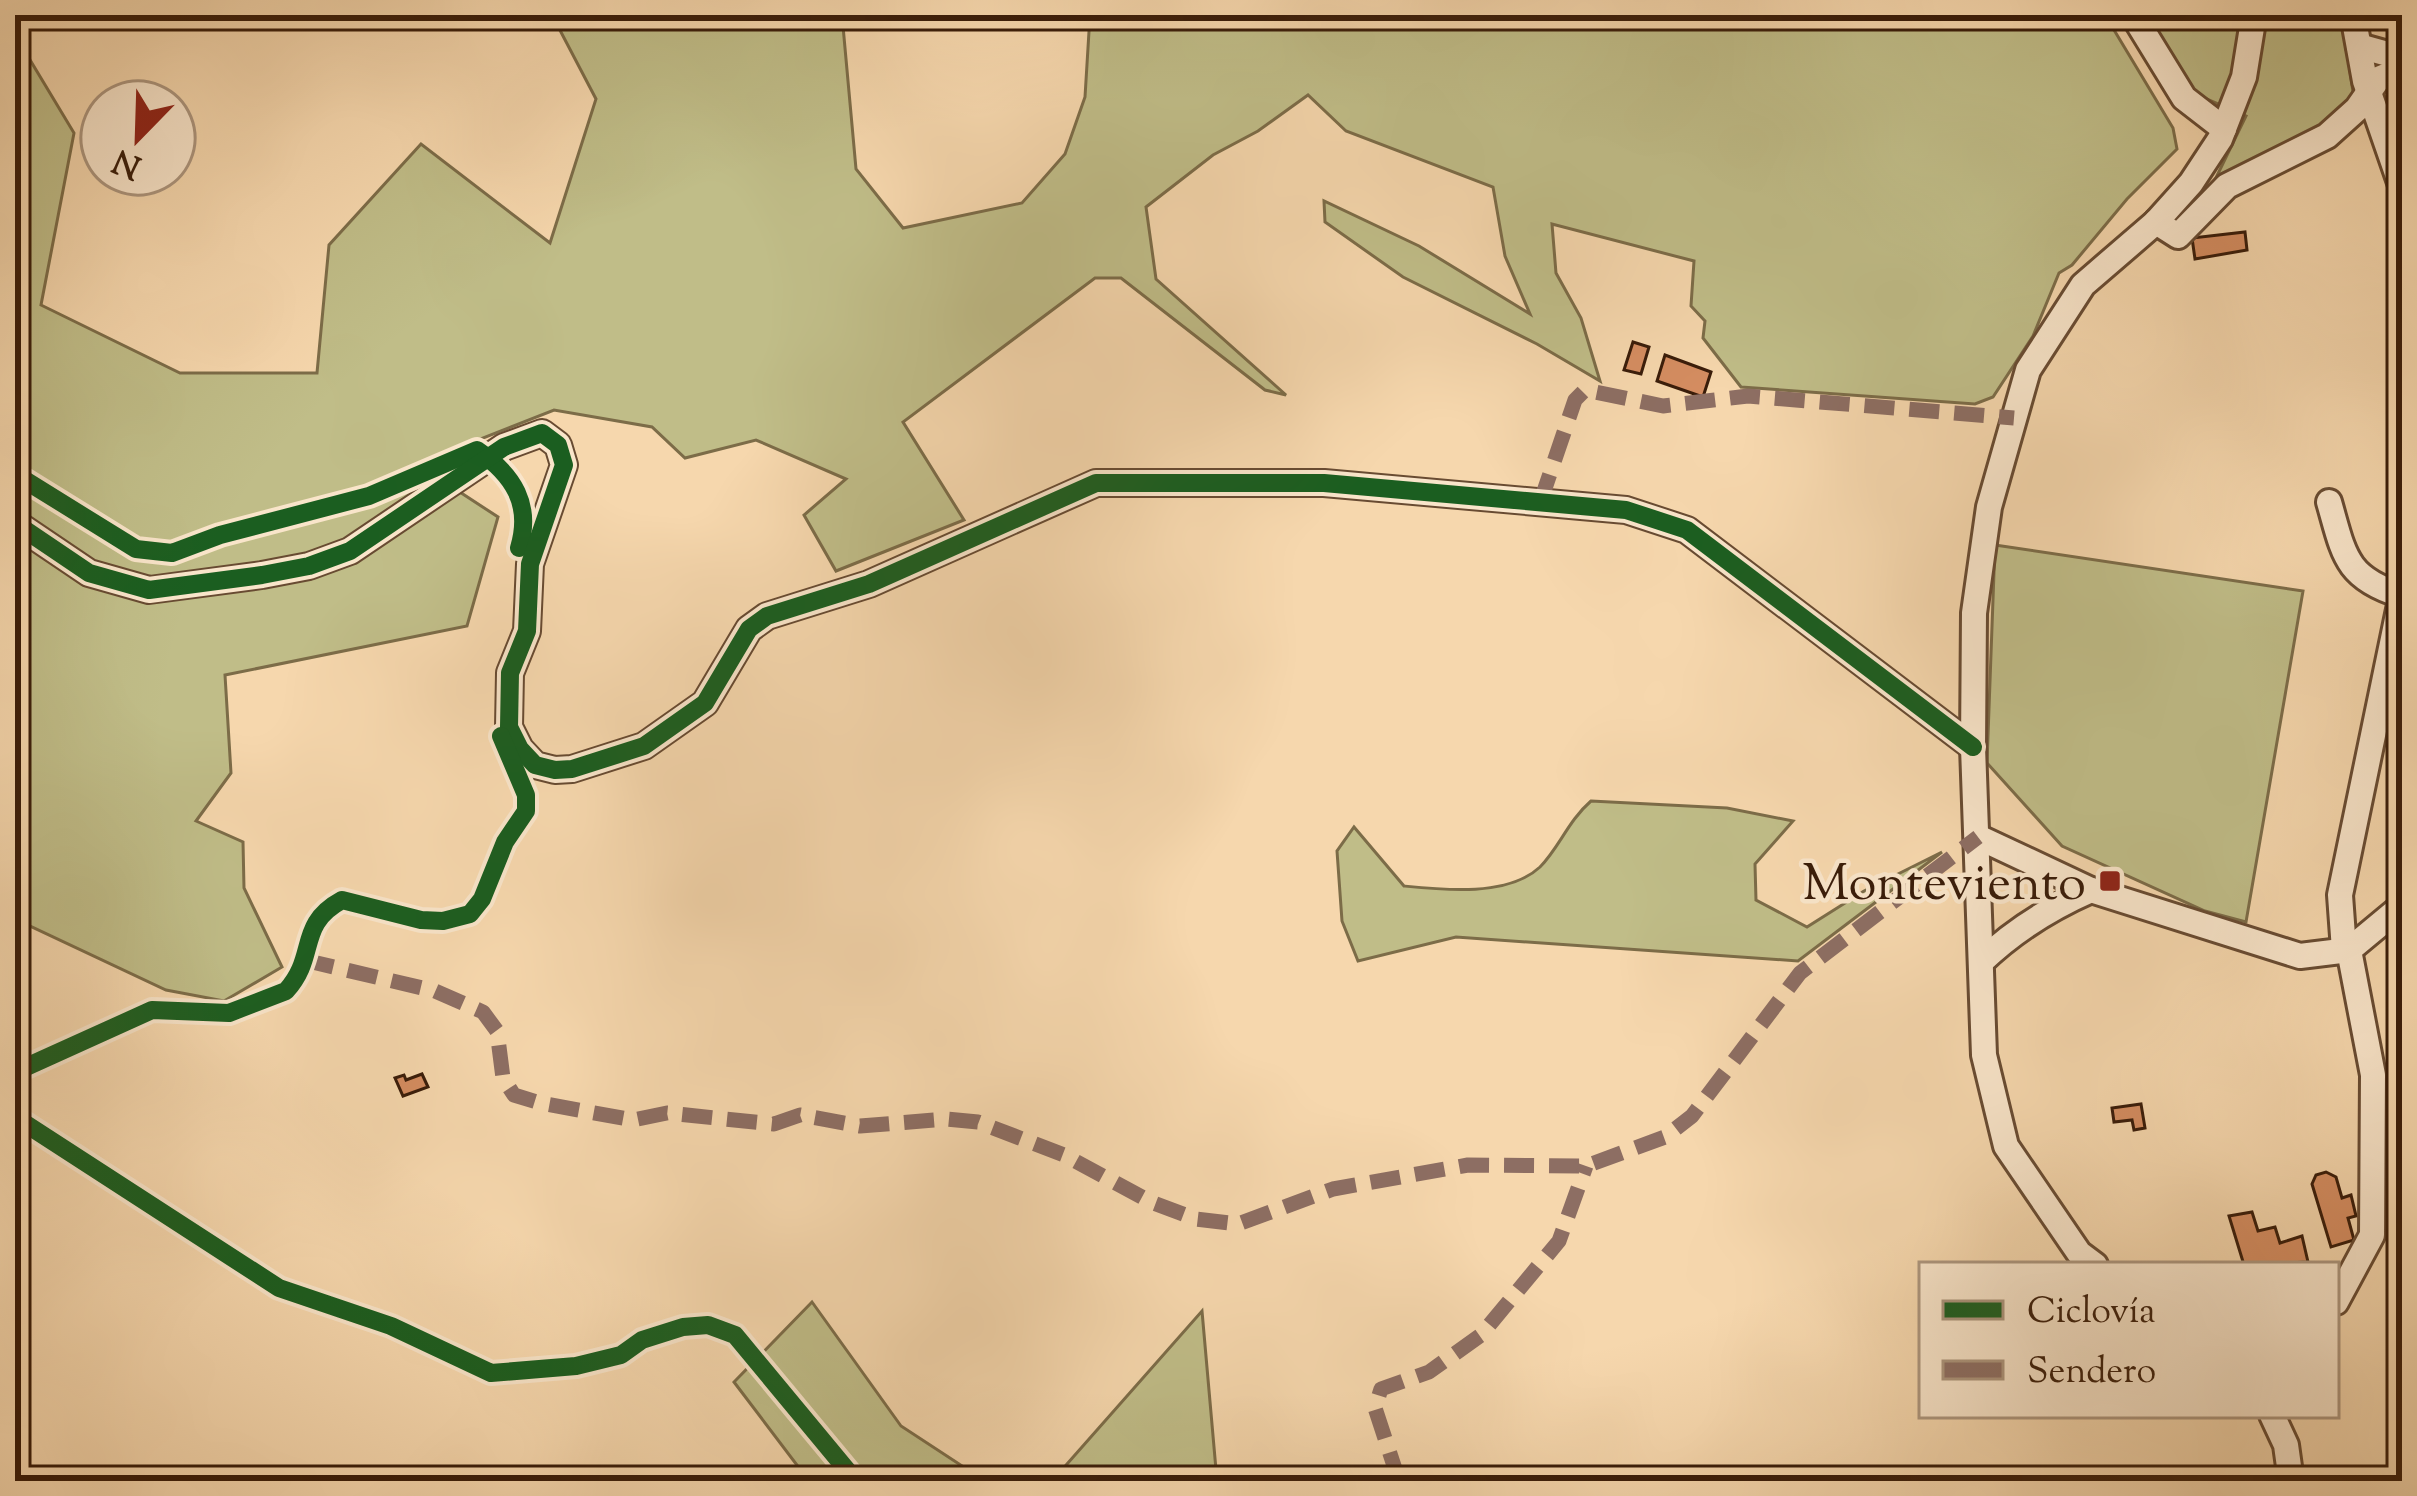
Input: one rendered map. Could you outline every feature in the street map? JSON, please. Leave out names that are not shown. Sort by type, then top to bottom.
[{"type":"street","points":[[2134,15],[2184,98],[2224,129]]},
{"type":"street","points":[[2091,1262],[2079,1253],[2006,1146],[1984,1055],[1973,747],[1974,613],[1989,507],[2028,370],[2083,285],[2156,222],[2192,183],[2224,129],[2244,77],[2254,15]]},
{"type":"street","points":[[2354,15],[2368,90],[2402,188]]},
{"type":"street","points":[[2359,46],[2402,58]]},
{"type":"street","points":[[2156,222],[2178,236],[2227,185],[2327,136],[2357,109],[2378,80],[2402,69]]},
{"type":"street","points":[[15,524],[89,573],[149,590],[262,575],[309,566],[350,551],[505,447],[542,433],[558,445],[564,466],[530,564],[527,631],[510,673],[509,727],[520,749],[536,765],[555,770],[644,746],[705,703],[749,629],[767,616],[869,584],[1096,483],[1324,483],[1626,511],[1687,530],[1973,747]]},
{"type":"street","points":[[2329,502],[2352,569],[2370,586],[2402,595],[2340,895],[2346,950],[2373,1075],[2372,1234],[2339,1296]]},
{"type":"street","points":[[1978,837],[2091,890],[2300,956],[2346,950],[2402,906]]},
{"type":"street","points":[[1981,962],[2003,940],[2060,903],[2091,890]]},
{"type":"street","points":[[2273,1418],[2286,1445],[2290,1481]]},
{"type":"shaded area","points":[[552,15],[842,15],[856,169],[903,228],[1022,203],[1065,154],[1085,97],[1090,15],[2105,15],[2173,128],[2177,149],[2072,265],[2059,273],[2033,336],[1993,397],[1975,404],[1741,387],[1703,338],[1705,321],[1691,306],[1694,261],[1552,224],[1556,273],[1581,318],[1600,381],[1403,277],[1325,222],[1324,201],[1419,246],[1530,314],[1505,256],[1493,187],[1346,131],[1308,95],[1258,131],[1213,155],[1146,207],[1156,279],[1286,395],[1265,390],[1121,278],[1095,278],[903,422],[964,520],[836,571],[804,515],[846,479],[756,440],[685,458],[652,427],[554,410],[417,464],[498,517],[467,626],[225,675],[231,773],[196,821],[243,842],[244,888],[282,967],[224,1001],[166,990],[28,925],[15,897],[15,35],[74,133],[41,305],[180,373],[317,373],[329,245],[421,144],[550,243],[596,99]]},
{"type":"shaded area","points":[[2147,15],[2342,15],[2354,99],[2339,116],[2212,186],[2246,116],[2188,91]]},
{"type":"shaded area","points":[[1995,545],[2303,591],[2246,922],[2205,911],[2062,846],[1987,763]]},
{"type":"shaded area","points":[[1591,801],[1727,808],[1793,821],[1755,864],[1756,900],[1807,927],[1864,891],[1942,852],[1798,961],[1456,937],[1358,961],[1342,921],[1337,851],[1354,827],[1404,886],[1493,887],[1527,877],[1540,867]]},
{"type":"shaded area","points":[[812,1302],[901,1426],[985,1481],[809,1481],[734,1382]]},
{"type":"shaded area","points":[[1202,1311],[1217,1481],[1052,1481]]},
{"type":"building","points":[[2245,232],[2247,250],[2195,259],[2192,238]]},
{"type":"building","points":[[1633,342],[1649,347],[1641,374],[1624,370]]},
{"type":"building","points":[[1665,355],[1711,372],[1703,397],[1657,381]]},
{"type":"building","points":[[422,1074],[428,1087],[403,1096],[395,1078]]},
{"type":"building","points":[[2141,1104],[2145,1128],[2134,1130],[2132,1120],[2114,1122],[2112,1108]]},
{"type":"building","points":[[2326,1172],[2336,1177],[2342,1198],[2351,1195],[2356,1216],[2348,1218],[2354,1240],[2331,1247],[2312,1184],[2316,1175]]},
{"type":"building","points":[[2252,1212],[2258,1231],[2275,1227],[2280,1243],[2302,1236],[2308,1262],[2243,1262],[2229,1216]]},
{"type":"marked path","points":[[1540,503],[1575,400],[1585,390],[1663,406],[1748,396],[2014,418]]},
{"type":"marked path","points":[[304,960],[435,991],[483,1012],[497,1031],[503,1078],[514,1095],[540,1103],[633,1120],[667,1113],[774,1124],[800,1115],[860,1126],[947,1119],[978,1122],[1064,1155],[1151,1202],[1196,1219],[1238,1224],[1333,1189],[1468,1165],[1586,1166],[1665,1137],[1692,1116],[1800,973],[1978,837]]},
{"type":"marked path","points":[[1399,1481],[1375,1408],[1381,1389],[1429,1372],[1481,1335],[1559,1241],[1586,1166]]},
{"type":"cycle path","points":[[15,523],[89,573],[149,590],[262,575],[309,566],[350,551],[504,447],[542,433],[558,445],[564,465],[530,564],[527,631],[510,673],[509,727],[535,765],[555,770],[644,746],[705,703],[749,629],[767,616],[869,584],[1096,483],[1324,483],[1626,510],[1687,530],[1973,747]]},
{"type":"cycle path","points":[[15,474],[136,549],[172,553],[220,535],[369,496],[477,450],[517,492],[523,518],[519,548]]},
{"type":"cycle path","points":[[15,1072],[152,1010],[229,1013],[286,991],[302,966],[318,920],[342,900],[421,920],[443,921],[470,914],[482,899],[505,842],[526,811],[526,795],[501,736]]},
{"type":"cycle path","points":[[15,1117],[279,1288],[391,1326],[491,1373],[576,1366],[621,1355],[642,1340],[683,1327],[708,1325],[735,1335],[856,1481]]},
{"type":"place","name":"Monteviento","points":[[2110,881]]}]
